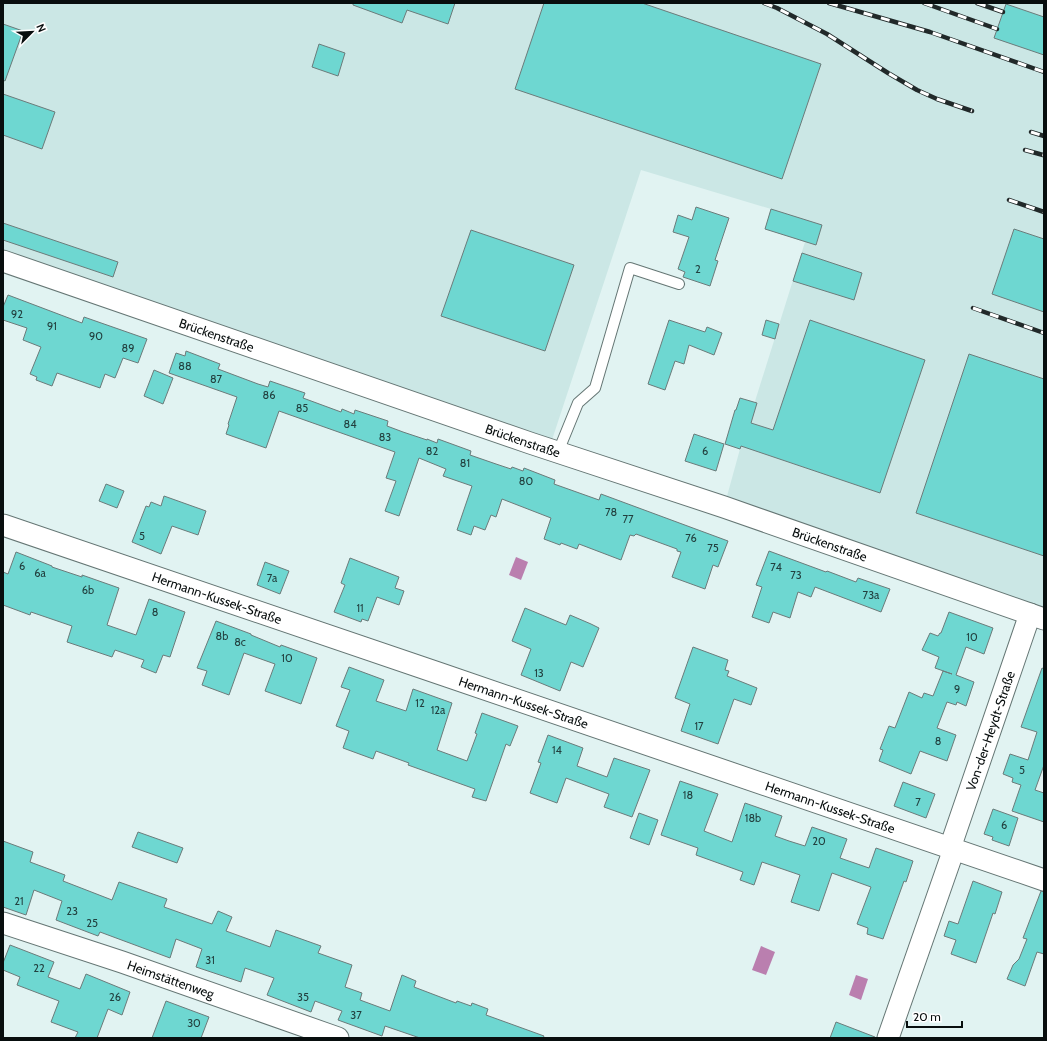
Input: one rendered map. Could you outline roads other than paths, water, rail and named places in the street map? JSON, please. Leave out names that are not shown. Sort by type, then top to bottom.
[{"type":"street","name":"Brückenstraße","points":[[3,261],[335,376],[724,507],[1037,617]]},
{"type":"street","name":"Hermann-Kussek-Straße","points":[[3,525],[1044,880]]},
{"type":"street","name":"Von-der-Heydt-Straße","points":[[888,1038],[952,848],[1037,617]]},
{"type":"street","name":"Heimstättenweg","points":[[3,923],[122,962],[338,1038]]},
{"type":"lane","points":[[558,452],[578,403],[594,388],[630,268],[679,284]]},
{"type":"railway","points":[[764,3],[777,8],[827,34],[917,90],[937,99],[972,111]]},
{"type":"railway","points":[[829,3],[930,32],[1044,72]]},
{"type":"railway","points":[[924,3],[997,29]]},
{"type":"railway","points":[[977,3],[1003,12]]},
{"type":"railway","points":[[1031,132],[1044,136]]},
{"type":"railway","points":[[1025,150],[1043,155]]},
{"type":"railway","points":[[1009,200],[1044,212]]},
{"type":"railway","points":[[973,308],[1044,333]]}]
